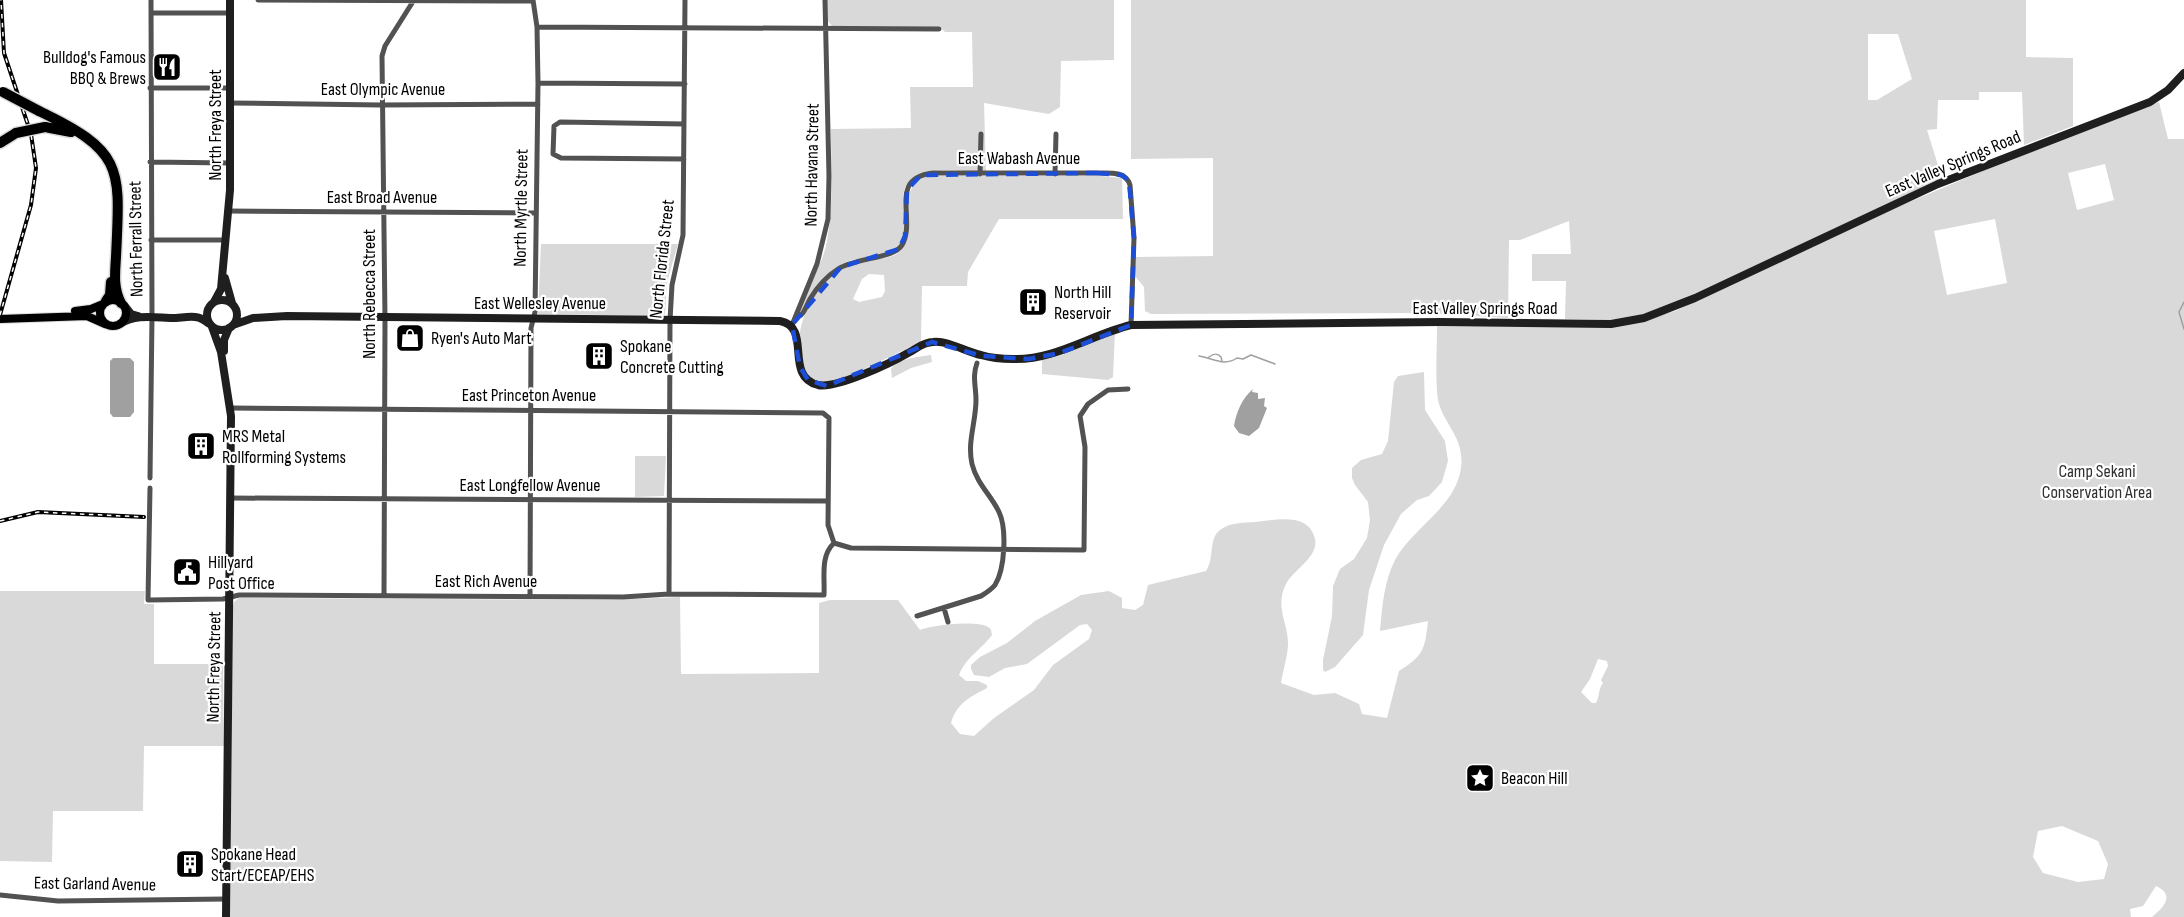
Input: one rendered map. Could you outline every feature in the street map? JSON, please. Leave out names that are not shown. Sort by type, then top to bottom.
[{"type":"highway","points":[[1,91],[86,136],[104,153],[114,170],[119,199],[115,287],[122,304]]},
{"type":"highway","points":[[0,143],[16,133],[45,127],[68,131],[86,140],[110,170],[115,201],[110,295],[102,304]]},
{"type":"main road","points":[[0,314],[71,311],[114,300],[122,304],[126,316],[120,324],[112,326],[87,316],[0,319]]},
{"type":"main road","points":[[102,304],[100,312],[105,324]]},
{"type":"street","name":"North Ferrall Street","points":[[150,478],[151,0]]},
{"type":"street","name":"North Freya Street","points":[[230,0],[230,190],[225,249],[226,286],[234,307]]},
{"type":"street","points":[[258,0],[533,0]]},
{"type":"street","name":"North Rebecca Street","points":[[384,596],[382,52],[414,0]]},
{"type":"street","name":"North Myrtle Street","points":[[530,596],[531,328],[535,312],[538,104],[537,27],[533,0]]},
{"type":"street","name":"North Florida Street","points":[[669,594],[670,320],[672,285],[683,234],[686,0]]},
{"type":"street","name":"North Havana Street","points":[[792,325],[818,264],[828,219],[830,186],[825,0]]},
{"type":"street","points":[[151,13],[229,13]]},
{"type":"street","points":[[537,27],[939,29]]},
{"type":"street","name":"East Valley Springs Road","points":[[792,325],[797,335],[798,359],[802,372],[812,383],[826,386],[892,361],[932,342],[982,356],[1029,359],[1060,353],[1108,331],[1131,325],[1432,322],[1611,324],[1644,318],[1695,298],[1938,184],[2150,102],[2168,90],[2184,73]]},
{"type":"street","points":[[538,83],[685,84]]},
{"type":"street","points":[[150,88],[229,88]]},
{"type":"street","name":"East Olympic Avenue","points":[[229,103],[538,104]]},
{"type":"street","points":[[684,124],[560,122],[554,126],[553,154],[561,158],[684,159]]},
{"type":"street","points":[[980,174],[981,134]]},
{"type":"street","points":[[1055,174],[1056,134]]},
{"type":"street","points":[[150,162],[230,163]]},
{"type":"street","name":"East Wabash Avenue","points":[[796,316],[802,314],[817,288],[835,271],[852,262],[888,255],[899,249],[905,236],[906,194],[913,180],[921,175],[933,173],[1105,173],[1127,177],[1130,185],[1134,238],[1131,325]]},
{"type":"street","name":"East Broad Avenue","points":[[227,211],[536,213]]},
{"type":"street","points":[[152,240],[225,240]]},
{"type":"street","name":"North Freya Street","points":[[212,303],[221,289],[225,249]]},
{"type":"street","points":[[122,304],[131,314],[162,316],[193,311],[225,300],[234,307],[237,316],[231,327],[222,330],[196,316],[173,318],[162,316]]},
{"type":"street","points":[[211,325],[206,316],[212,303]]},
{"type":"street","name":"East Wellesley Avenue","points":[[234,307],[247,314],[287,316],[384,319],[775,321],[792,325]]},
{"type":"street","points":[[120,324],[142,316]]},
{"type":"street","name":"East Wellesley Avenue","points":[[231,327],[253,318],[287,316]]},
{"type":"street","name":"North Freya Street","points":[[211,325],[220,348],[223,377],[226,383]]},
{"type":"street","name":"North Freya Street","points":[[226,917],[231,408],[226,383],[224,343],[231,327]]},
{"type":"street","points":[[917,616],[981,597],[990,591],[999,576],[1003,548],[1002,520],[981,486],[972,462],[970,437],[976,400],[973,377],[976,363]]},
{"type":"street","points":[[828,501],[828,525],[834,543],[851,548],[1084,550],[1085,447],[1080,416],[1088,404],[1108,390],[1128,389]]},
{"type":"street","name":"East Princeton Avenue","points":[[231,408],[823,413],[829,418],[828,501]]},
{"type":"street","name":"East Rich Avenue","points":[[150,488],[148,600],[221,600],[239,596],[825,595],[825,556],[834,543]]},
{"type":"street","name":"East Longfellow Avenue","points":[[231,498],[828,501]]},
{"type":"street","points":[[944,608],[948,621]]},
{"type":"street","name":"East Garland Avenue","points":[[0,895],[58,901],[226,899]]},
{"type":"highlighted area","points":[[1097,173],[1122,175],[1129,181],[1134,238],[1131,325],[1060,353],[1029,359],[982,356],[932,342],[827,386],[808,380],[800,367],[792,325],[841,267],[899,249],[905,236],[907,190],[921,175]]},
{"type":"green space","points":[[827,0],[1114,0],[1114,60],[1061,61],[1060,107],[1049,114],[984,103],[986,173],[937,170],[922,173],[911,179],[905,187],[903,197],[902,241],[890,252],[848,261],[836,268],[820,281],[800,312],[823,255],[829,232],[831,129],[911,128],[910,87],[973,87],[972,32],[945,32],[940,27],[832,26],[827,20]]},
{"type":"green space","points":[[1131,0],[2026,0],[2026,57],[2073,58],[2073,126],[2024,145],[2022,92],[1979,92],[1979,100],[1938,100],[1937,129],[1927,130],[1942,178],[1701,291],[1644,314],[1611,320],[1565,319],[1566,281],[1532,281],[1532,254],[1571,254],[1569,221],[1520,240],[1509,240],[1508,318],[1429,313],[1151,314],[1145,311],[1144,287],[1135,276],[1135,257],[1213,256],[1213,158],[1131,159]],"holes":[[[1868,34],[1898,34],[1912,79],[1877,100],[1868,100]]]},
{"type":"green space","name":"Camp Sekani Conservation Area","points":[[2159,102],[2168,139],[2184,139],[2184,917],[2152,917],[2166,902],[2165,893],[2156,886],[2143,906],[2130,909],[2131,917],[230,917],[233,606],[239,598],[609,600],[680,597],[681,674],[819,673],[819,603],[830,600],[898,600],[920,630],[965,624],[982,625],[991,629],[992,635],[970,658],[959,675],[966,681],[978,681],[987,685],[987,688],[961,706],[951,723],[960,734],[974,736],[994,718],[1034,690],[1053,665],[1089,639],[1092,630],[1087,624],[1080,625],[1027,664],[1005,668],[989,677],[974,675],[971,669],[971,665],[980,657],[1007,643],[1035,621],[1081,595],[1109,591],[1122,598],[1122,608],[1135,610],[1143,605],[1148,585],[1206,571],[1214,538],[1220,530],[1242,523],[1281,519],[1299,521],[1306,525],[1312,530],[1315,546],[1313,552],[1289,579],[1281,601],[1288,646],[1281,683],[1314,695],[1335,693],[1359,704],[1362,714],[1387,718],[1399,671],[1418,656],[1424,646],[1428,621],[1380,631],[1388,577],[1403,548],[1451,494],[1461,468],[1457,439],[1438,400],[1437,326],[1626,325],[1675,311],[1900,206],[2023,154]],"holes":[[[2105,164],[2114,200],[2077,210],[2068,173]],[[1995,219],[2007,283],[1947,295],[1934,231]],[[1598,659],[1607,661],[1608,666],[1601,680],[1603,683],[1596,703],[1592,703],[1581,692],[1590,679]],[[2062,826],[2098,841],[2108,864],[2104,879],[2078,882],[2043,873],[2033,857],[2038,831]]]},
{"type":"green space","points":[[926,176],[1122,178],[1123,219],[999,219],[968,272],[967,286],[922,286],[921,342],[837,382],[824,383],[814,380],[802,366],[799,345],[802,323],[811,302],[824,283],[842,269],[863,261],[899,253],[904,243],[909,193],[919,180]],"holes":[[[869,274],[884,275],[885,291],[882,297],[859,302],[853,299],[862,279]]]},
{"type":"green space","points":[[541,244],[678,244],[667,282],[665,314],[660,316],[538,314]]},
{"type":"green space","points":[[1115,332],[1113,377],[1108,380],[1042,374],[1042,360],[1070,352]]},
{"type":"green space","points":[[931,355],[932,362],[911,368],[892,378],[891,369],[899,362]]},
{"type":"green space","points":[[1424,372],[1425,410],[1445,441],[1448,461],[1442,482],[1429,496],[1417,500],[1401,514],[1384,545],[1369,590],[1363,635],[1335,667],[1325,672],[1323,660],[1332,616],[1333,586],[1340,569],[1354,559],[1367,538],[1370,520],[1368,502],[1355,485],[1352,468],[1361,460],[1382,454],[1388,441],[1394,382],[1398,376]]},
{"type":"green space","points":[[635,456],[666,456],[664,496],[635,497]]},
{"type":"green space","points":[[0,591],[145,591],[144,604],[154,604],[154,664],[223,664],[224,746],[144,746],[143,811],[53,811],[52,862],[0,861]]},
{"type":"shaded area","points":[[113,358],[130,358],[134,362],[134,412],[130,417],[113,417],[110,413],[110,361]]},
{"type":"shaded area","points":[[1253,389],[1252,392],[1258,393],[1258,399],[1265,398],[1264,406],[1267,408],[1259,428],[1249,436],[1239,433],[1234,426],[1240,406]]},
{"type":"waterway","points":[[2184,302],[2179,312],[2184,329]]},
{"type":"waterway","points":[[1209,357],[1218,354],[1222,361]]},
{"type":"waterway","points":[[1199,356],[1228,362],[1251,355],[1275,364]]},
{"type":"railway","points":[[0,315],[31,205],[36,168],[31,134],[4,53],[1,0]]},
{"type":"railway","points":[[0,521],[38,512],[144,517]]},
{"type":"place","name":"Bulldog's Famous BBQ & Brews","points":[[167,67]]},
{"type":"place","name":"North Hill Reservoir","points":[[1033,302]]},
{"type":"place","name":"Ryen's Auto Mart","points":[[410,338]]},
{"type":"place","name":"Spokane Concrete Cutting","points":[[599,356]]},
{"type":"place","name":"MRS Metal Rollforming Systems","points":[[201,446]]},
{"type":"place","name":"Hillyard Post Office","points":[[187,572]]},
{"type":"place","name":"Beacon Hill","points":[[1480,778]]},
{"type":"place","name":"Spokane Head Start/ECEAP/EHS","points":[[190,864]]}]
